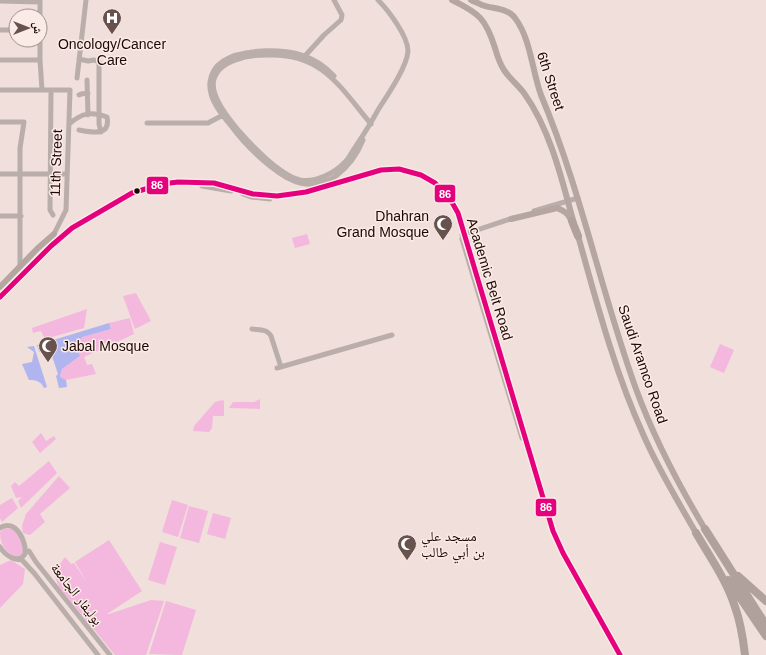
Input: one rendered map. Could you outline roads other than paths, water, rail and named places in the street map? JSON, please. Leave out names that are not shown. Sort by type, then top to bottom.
[{"type":"highway","points":[[572,221],[578,236]]},
{"type":"highway","points":[[705,529],[720,555],[766,625]]},
{"type":"highway","points":[[696,533],[766,636]]},
{"type":"highway","points":[[696,533],[726,585],[735,606],[743,633],[745,655]]},
{"type":"highway","points":[[720,555],[737,575],[766,601]]},
{"type":"main road","name":"6th Street","points":[[452,0],[464,5],[484,21],[503,69],[524,93],[540,120],[552,152],[578,236]]},
{"type":"main road","name":"6th Street","points":[[471,0],[482,5],[505,10],[515,17],[527,44],[540,92],[553,123],[578,198]]},
{"type":"main road","name":"Saudi Aramco Road","points":[[578,198],[636,388],[654,433],[681,488],[705,529]]},
{"type":"main road","points":[[511,219],[557,208],[568,214],[572,221]]},
{"type":"main road","points":[[0,287],[38,248],[54,234]]},
{"type":"main road","name":"Saudi Aramco Road","points":[[578,236],[604,327],[640,428],[667,483],[696,533]]},
{"type":"street","points":[[77,78],[86,0]]},
{"type":"street","points":[[303,57],[341,20],[342,15],[334,0]]},
{"type":"street","points":[[0,1],[40,1]]},
{"type":"street","points":[[224,114],[261,155],[290,176],[310,181],[320,178],[340,166],[349,158],[366,132],[405,63],[408,51],[403,34],[380,2]]},
{"type":"street","points":[[40,48],[42,90]]},
{"type":"street","points":[[366,132],[359,150],[348,165],[333,178],[321,183],[300,184],[279,173],[250,150],[213,98],[210,88],[212,74],[222,62],[246,52],[284,51],[316,61],[330,72],[371,123]]},
{"type":"street","points":[[79,59],[88,61],[94,60],[99,62],[99,124],[101,132]]},
{"type":"street","points":[[0,60],[40,60]]},
{"type":"street","points":[[87,80],[88,115]]},
{"type":"street","points":[[0,90],[51,90],[50,210],[53,215]]},
{"type":"street","name":"11th Street","points":[[51,90],[70,90],[66,210],[54,234]]},
{"type":"street","points":[[79,96],[81,94],[88,93]]},
{"type":"street","points":[[69,124],[80,116],[99,114],[106,117],[107,126],[105,130],[101,132],[98,133],[79,130]]},
{"type":"street","points":[[147,123],[206,123],[224,114]]},
{"type":"street","points":[[0,122],[24,122],[20,148],[20,268]]},
{"type":"street","name":"Academic Belt Road","points":[[0,297],[51,246],[72,228],[132,193],[153,185],[178,182],[214,183],[253,194],[278,196],[306,192],[381,170],[392,169],[421,175],[435,183],[445,192],[454,206],[553,531],[563,553],[620,655]]},
{"type":"street","name":"Academic Belt Road","points":[[0,301],[54,247],[83,225],[123,201],[148,189],[175,185],[205,186],[256,198],[282,199],[302,196],[378,174],[405,172],[428,180],[442,194],[454,212],[463,234],[496,354],[553,538],[616,655]]},
{"type":"street","points":[[0,174],[68,174]]},
{"type":"street","points":[[463,234],[511,219],[518,215],[578,198]]},
{"type":"street","points":[[0,216],[21,216]]},
{"type":"street","points":[[252,328],[265,330],[269,333],[279,368],[392,335]]},
{"type":"street","name":"بوليفار الجامعة","points":[[0,528],[7,526],[17,530],[23,538],[26,550],[29,551],[36,562],[110,655]]},
{"type":"street","name":"بوليفار الجامعة","points":[[0,547],[8,556],[22,560],[29,567],[98,655]]},
{"type":"street","points":[[15,559],[24,556],[26,550]]},
{"type":"street","points":[[64,611],[70,612],[72,609],[71,605]]},
{"type":"water","points":[[109,323],[111,329],[82,337],[76,343],[80,356],[62,369],[60,376],[66,380],[67,387],[59,388],[56,376],[58,374],[50,350],[39,352],[37,345]]},
{"type":"water","points":[[34,346],[47,387],[44,388],[38,381],[29,380],[22,364],[32,362],[34,352],[27,347]]},
{"type":"place","name":"Oncology/Cancer Care","points":[[112,35]]},
{"type":"place","name":"Dhahran Grand Mosque","points":[[443,241]]},
{"type":"place","name":"Jabal Mosque","points":[[48,363]]},
{"type":"place","name":"مسجد علي بن أبي طالب","points":[[407,561]]}]
